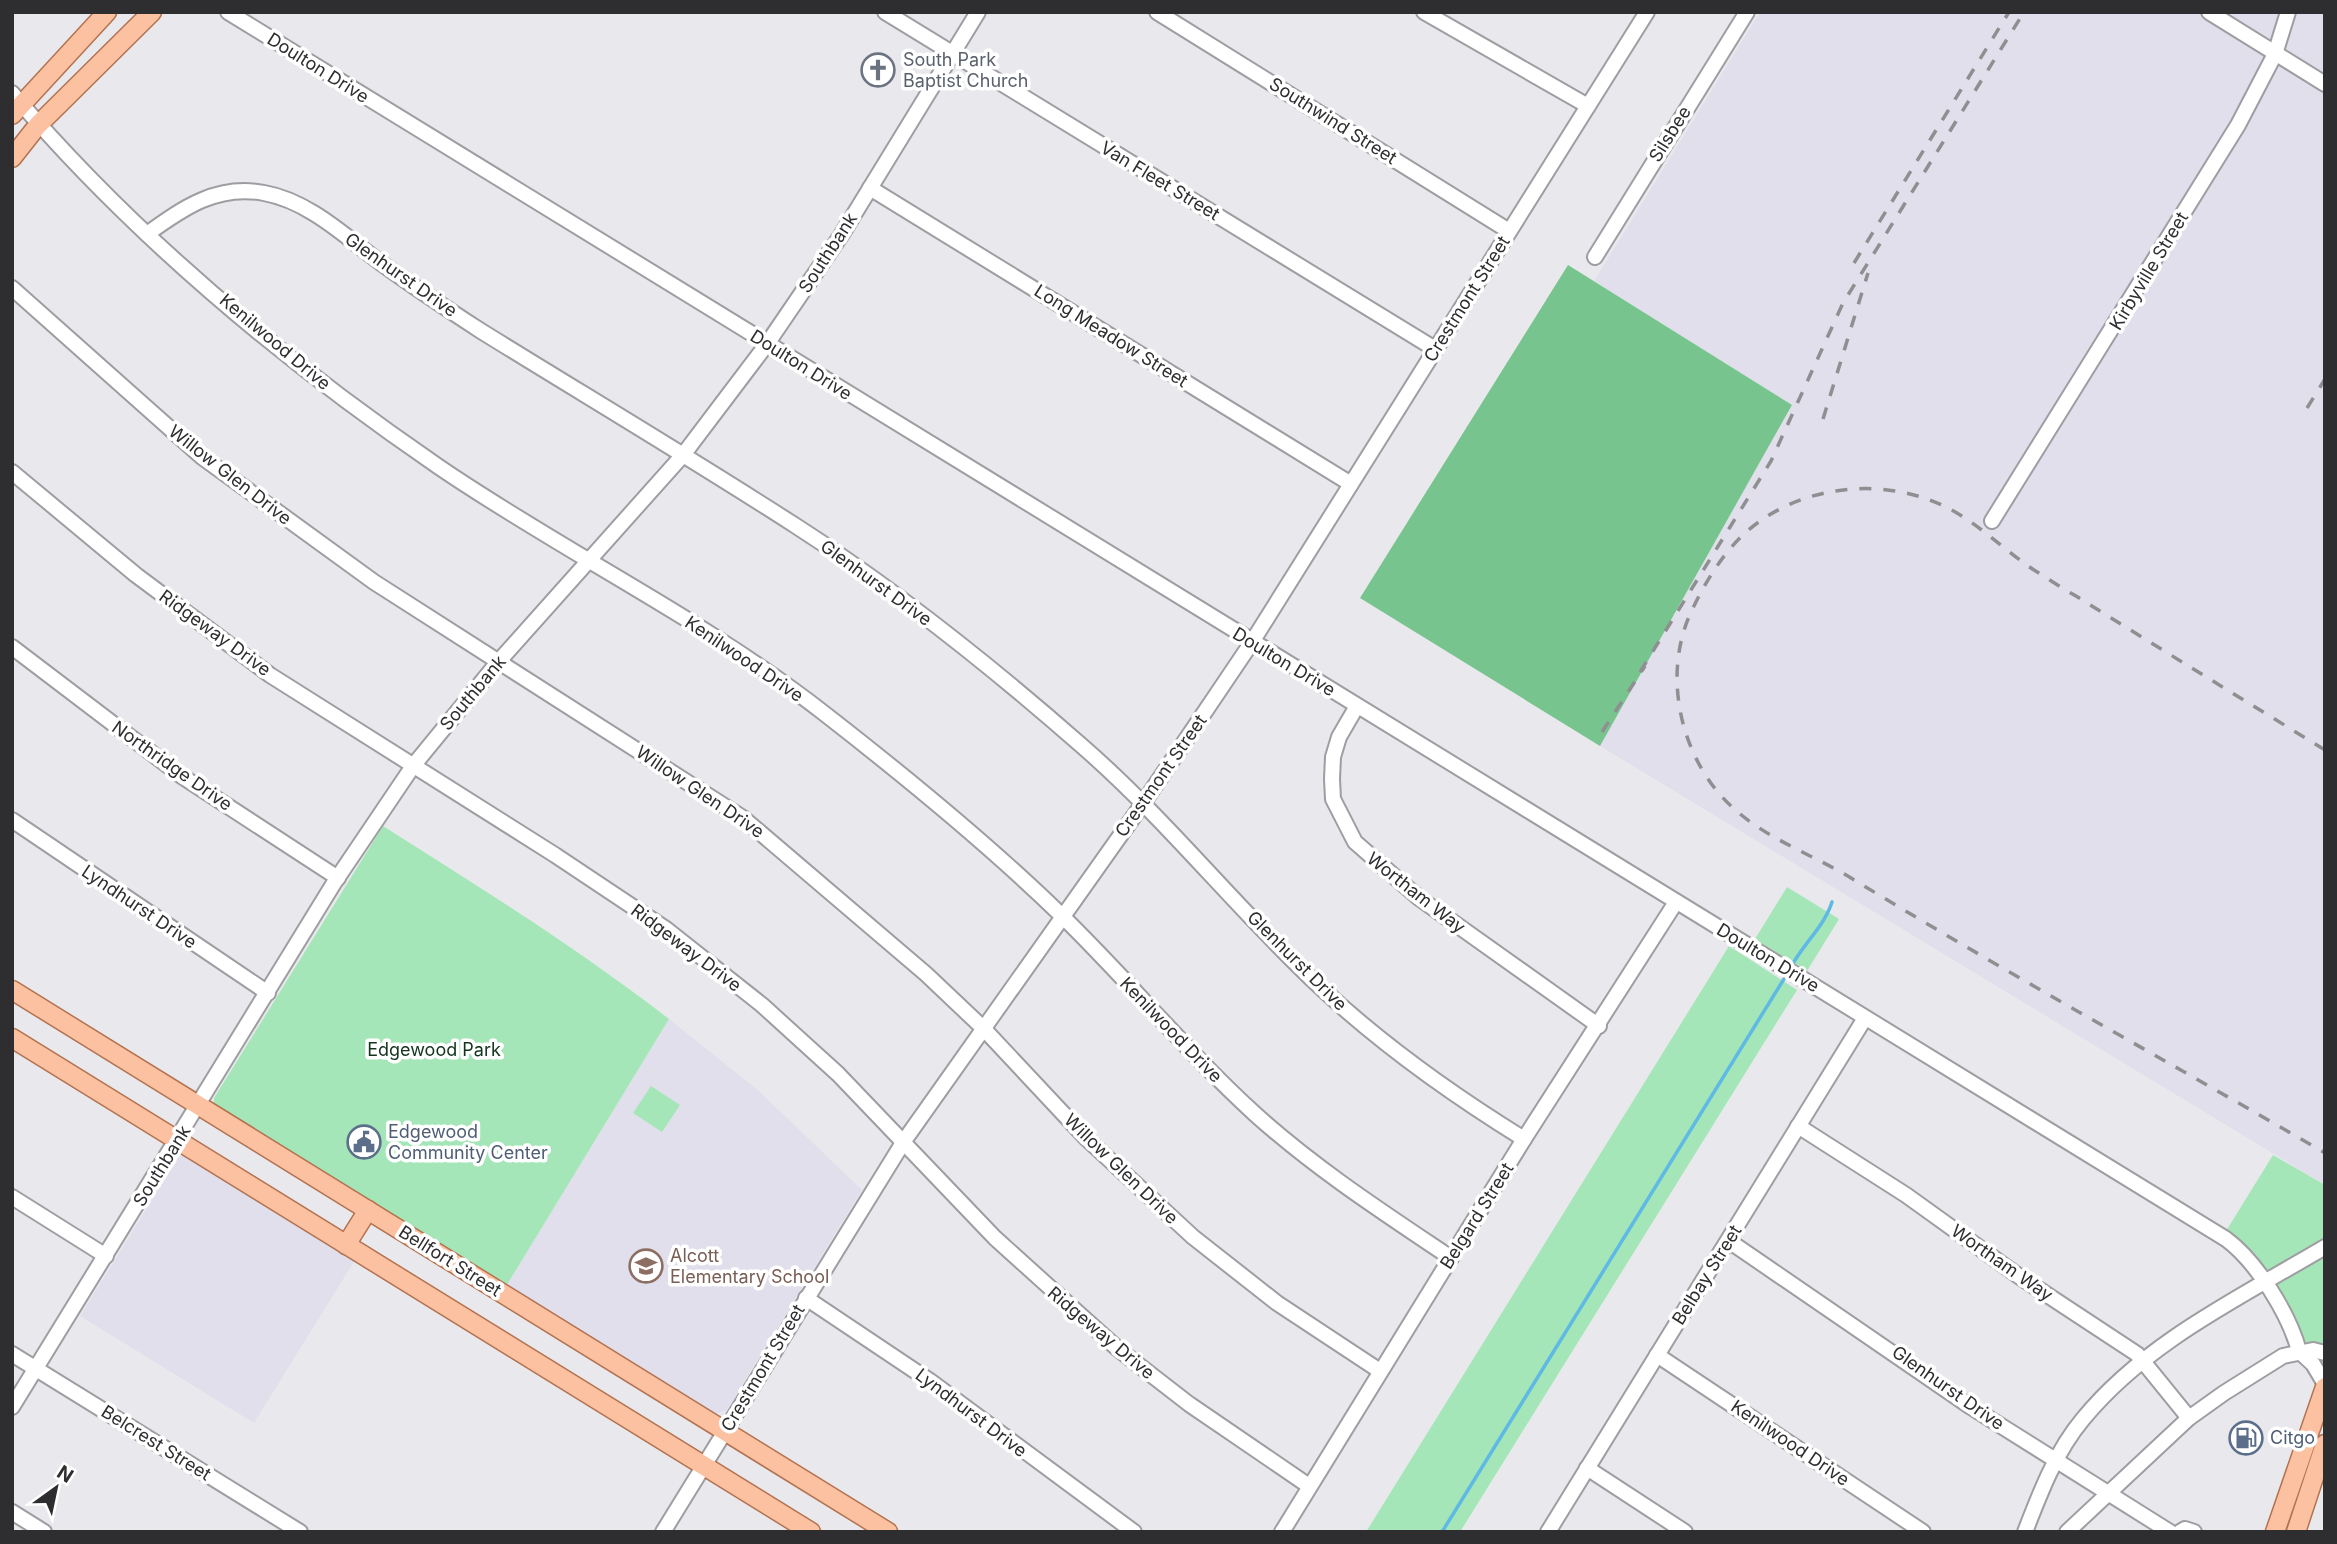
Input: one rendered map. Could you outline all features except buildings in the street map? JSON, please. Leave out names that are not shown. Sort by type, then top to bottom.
[{"type":"main road","points":[[15,104],[107,12]]},
{"type":"main road","points":[[12,158],[38,125],[152,12]]},
{"type":"main road","name":"Bellfort Street","points":[[12,990],[888,1532]]},
{"type":"main road","points":[[12,1038],[811,1532]]},
{"type":"main road","points":[[346,1245],[368,1210]]},
{"type":"main road","points":[[2275,1532],[2325,1385]]},
{"type":"main road","points":[[2295,1532],[2325,1444]]},
{"type":"street","name":"Doulton Drive","points":[[228,12],[2226,1239],[2252,1262],[2294,1335],[2299,1351],[2313,1364],[2325,1385]]},
{"type":"street","name":"Van Fleet Street","points":[[885,12],[1435,349]]},
{"type":"street","name":"Southbank","points":[[12,1407],[338,878],[413,766],[499,661],[683,455],[767,344],[870,188],[978,12]]},
{"type":"street","name":"Southwind Street","points":[[1157,12],[1509,231]]},
{"type":"street","points":[[1424,12],[1588,106]]},
{"type":"street","name":"Crestmont Street","points":[[663,1532],[904,1141],[1144,802],[1252,642],[1647,12]]},
{"type":"street","name":"Silsbee","points":[[1595,257],[1747,12]]},
{"type":"street","points":[[2208,12],[2325,84]]},
{"type":"street","name":"Kirbyville Street","points":[[1992,521],[2238,125],[2275,54],[2288,12]]},
{"type":"street","name":"Kenilwood Drive","points":[[15,104],[147,234],[309,374],[442,469],[720,641],[819,709],[928,796],[1062,916],[1167,1028],[1257,1116],[1352,1192],[1451,1258]]},
{"type":"street","name":"Long Meadow Street","points":[[870,188],[1351,484]]},
{"type":"street","name":"Glenhurst Drive","points":[[147,234],[191,203],[228,191],[264,193],[294,203],[319,217],[433,301],[798,527],[989,667],[1144,802],[1279,945],[1348,1012],[1427,1075],[1524,1139]]},
{"type":"street","name":"Willow Glen Drive","points":[[12,288],[202,457],[374,582],[743,818],[831,890],[983,1028],[1087,1139],[1193,1237],[1277,1303],[1380,1371]]},
{"type":"street","name":"Ridgeway Drive","points":[[12,472],[136,575],[270,675],[555,855],[666,929],[762,1004],[838,1074],[995,1238],[1109,1342],[1189,1404],[1310,1486]]},
{"type":"street","name":"Northridge Drive","points":[[12,647],[183,777],[338,878]]},
{"type":"street","name":"Wortham Way","points":[[1357,706],[1339,737],[1332,757],[1333,799],[1354,842],[1419,898],[1599,1026]]},
{"type":"street","name":"Lyndhurst Drive","points":[[12,820],[268,993]]},
{"type":"street","name":"Belgard Street","points":[[1282,1532],[1524,1139],[1599,1026],[1676,902]]},
{"type":"street","name":"Belbay Street","points":[[1548,1532],[1865,1018]]},
{"type":"street","name":"Wortham Way","points":[[1798,1126],[1906,1195],[2020,1277],[2129,1348],[2189,1418]]},
{"type":"street","points":[[12,1198],[106,1255]]},
{"type":"street","name":"Glenhurst Drive","points":[[1729,1241],[1971,1407],[2170,1532]]},
{"type":"street","points":[[2025,1532],[2056,1461],[2082,1420],[2142,1362],[2181,1333],[2325,1247]]},
{"type":"street","name":"Lyndhurst Drive","points":[[806,1298],[920,1374],[1134,1532]]},
{"type":"street","points":[[2067,1532],[2189,1418],[2255,1372],[2299,1351],[2325,1353]]},
{"type":"street","name":"Belcrest Street","points":[[12,1354],[300,1532]]},
{"type":"street","name":"Kenilwood Drive","points":[[1657,1355],[1923,1532]]},
{"type":"street","points":[[1587,1468],[1685,1532]]},
{"type":"street","points":[[12,1512],[44,1532]]},
{"type":"street","points":[[2180,1532],[2194,1532]]},
{"type":"shaded area","points":[[1760,12],[2325,12],[2325,1185],[1600,746],[1792,405],[1594,281]]},
{"type":"shaded area","points":[[669,1019],[759,1091],[862,1190],[726,1411],[710,1415],[505,1288]]},
{"type":"shaded area","points":[[181,1153],[355,1260],[254,1423],[80,1316]]},
{"type":"green space","points":[[1568,265],[1792,405],[1600,746],[1360,598]]},
{"type":"green space","name":"Edgewood Park","points":[[383,826],[564,943],[669,1019],[505,1288],[214,1105],[214,1098]]},
{"type":"green space","points":[[1787,887],[1839,919],[1807,971],[1755,939]]},
{"type":"green space","points":[[1729,946],[1797,990],[1460,1532],[1366,1532]]},
{"type":"green space","points":[[651,1086],[680,1105],[662,1132],[633,1113]]},
{"type":"green space","points":[[2273,1155],[2325,1185],[2325,1241],[2268,1272],[2244,1244],[2226,1231]]},
{"type":"green space","points":[[2325,1255],[2324,1349],[2303,1342],[2275,1287],[2278,1282]]},
{"type":"waterway","points":[[1791,967],[1824,919],[1832,902]]},
{"type":"waterway","points":[[1442,1532],[1787,974]]},
{"type":"railway","points":[[1854,263],[2009,12]]},
{"type":"railway","points":[[1640,672],[1771,461],[1843,303],[2024,12]]},
{"type":"railway","points":[[1823,419],[1868,273]]},
{"type":"railway","points":[[2307,408],[2325,379]]},
{"type":"railway","points":[[2325,750],[2034,570],[1958,513],[1921,497],[1895,491],[1840,490],[1788,505],[1764,518],[1735,543],[1708,580],[1683,632],[1678,656],[1679,704],[1692,750],[1717,791],[1748,820],[2325,1153]]},
{"type":"railway","points":[[1602,732],[1645,666]]},
{"type":"place","name":"South Park Baptist Church","points":[[878,70]]},
{"type":"place","name":"Edgewood Community Center","points":[[364,1142]]},
{"type":"place","name":"Alcott Elementary School","points":[[646,1266]]},
{"type":"place","name":"Citgo","points":[[2246,1438]]}]
